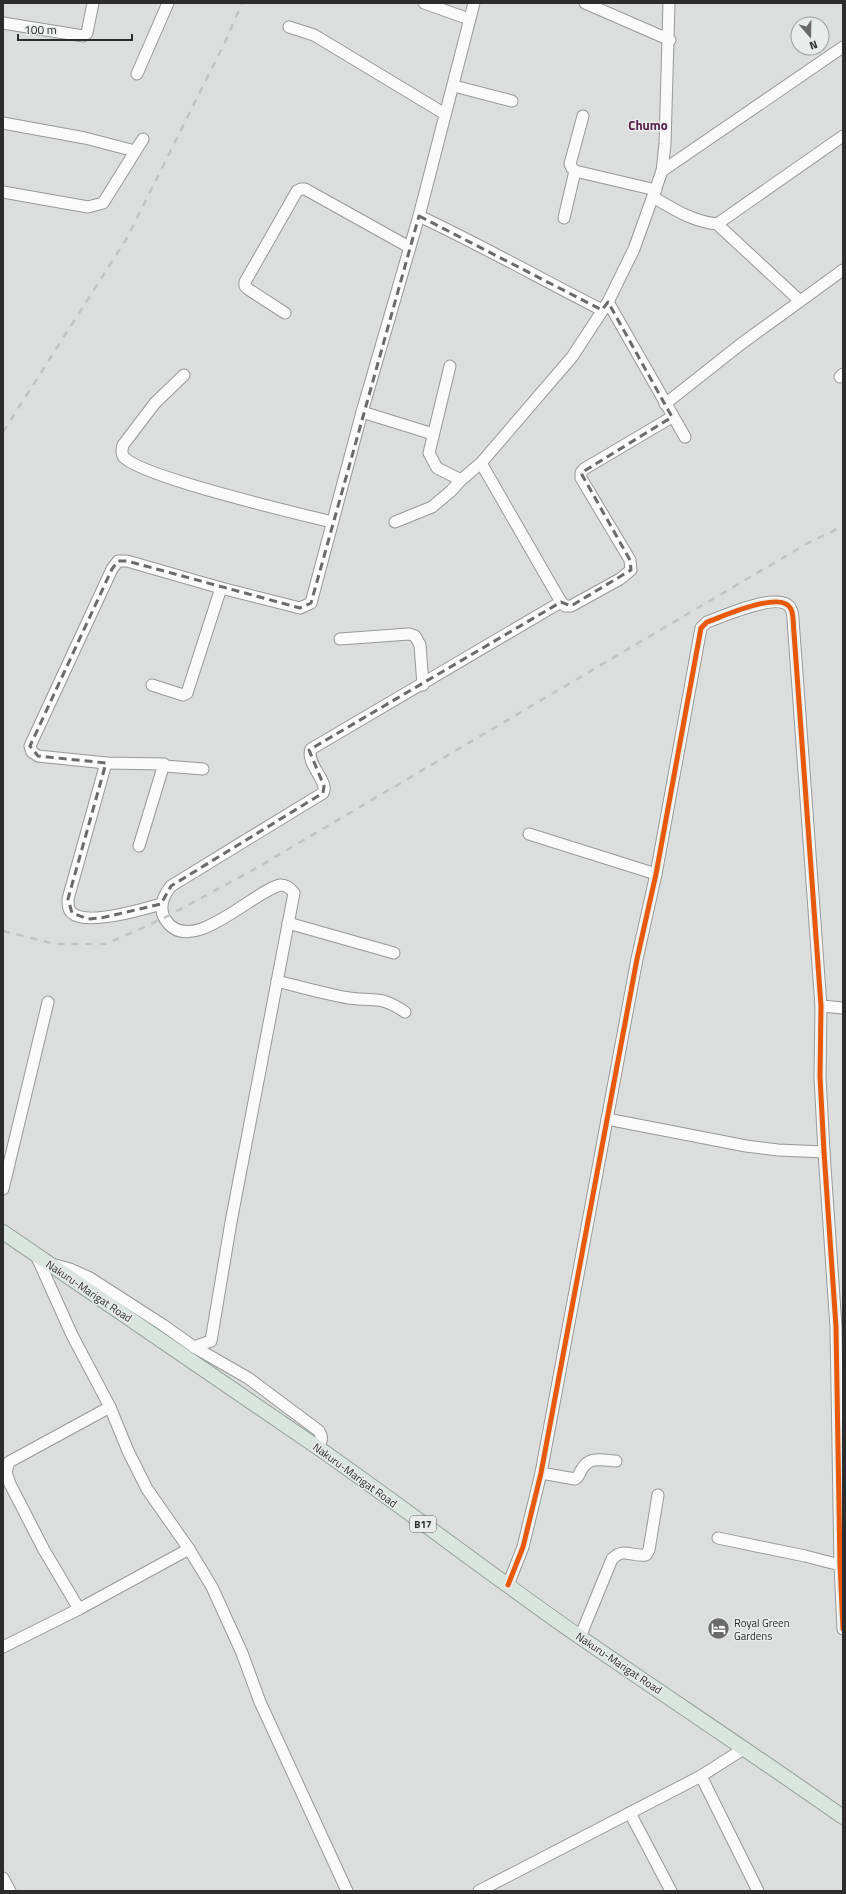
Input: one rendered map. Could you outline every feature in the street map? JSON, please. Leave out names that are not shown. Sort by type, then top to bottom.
[{"type":"main road","name":"Nakuru-Marigat Road","points":[[3,1232],[318,1448],[580,1637],[745,1748],[843,1817]]},
{"type":"street","points":[[3,23],[84,36],[87,33],[93,3]]},
{"type":"street","points":[[137,74],[168,3]]},
{"type":"street","points":[[424,3],[469,19]]},
{"type":"street","points":[[203,769],[165,766],[162,763],[106,763],[38,756],[32,752],[30,748],[115,564],[118,561],[127,561],[221,588],[300,608],[312,603],[362,412],[419,216],[466,40],[469,19],[474,3]]},
{"type":"street","points":[[585,3],[670,40]]},
{"type":"street","points":[[395,522],[432,506],[451,491],[461,480],[481,463],[572,357],[605,306],[634,249],[662,171],[666,144],[670,3]]},
{"type":"street","points":[[289,27],[314,35],[445,114]]},
{"type":"street","points":[[662,171],[843,47]]},
{"type":"street","points":[[454,86],[512,101]]},
{"type":"street","points":[[583,116],[570,164],[575,171],[654,194],[684,215],[701,222],[718,224],[799,300]]},
{"type":"street","points":[[3,123],[85,138],[135,150]]},
{"type":"street","points":[[718,224],[843,136]]},
{"type":"street","points":[[3,192],[88,207],[103,203],[143,139]]},
{"type":"street","points":[[564,218],[575,171]]},
{"type":"street","points":[[285,313],[244,286],[297,191],[305,189],[409,247]]},
{"type":"street","points":[[419,216],[477,244],[540,279],[605,306],[685,437]]},
{"type":"street","points":[[665,404],[799,300],[843,270]]},
{"type":"street","points":[[450,366],[429,453],[437,468],[461,480]]},
{"type":"street","points":[[184,375],[155,403],[123,444],[122,451],[124,457],[136,464],[173,480],[332,522]]},
{"type":"street","points":[[362,412],[433,434]]},
{"type":"street","points":[[481,463],[561,602],[565,606],[571,606],[620,579],[631,570],[630,560],[581,478],[581,474],[584,469],[672,417]]},
{"type":"street","points":[[152,685],[183,695],[187,693],[221,588]]},
{"type":"street","points":[[508,1585],[523,1548],[541,1474],[637,959],[656,874],[701,628],[707,622],[761,603],[774,601],[786,603],[791,609],[794,633],[821,1006],[820,1076],[836,1327],[840,1565],[843,1629]]},
{"type":"street","points":[[209,1354],[294,893],[290,887],[282,885],[208,927],[187,932],[176,929],[164,918],[161,904],[164,895],[171,886],[323,793],[324,786],[309,758],[311,749],[423,685],[561,602]]},
{"type":"street","points":[[340,639],[409,634],[415,636],[420,645],[423,685]]},
{"type":"street","points":[[106,763],[68,899],[70,910],[76,915],[88,919],[101,918],[161,904]]},
{"type":"street","points":[[139,846],[165,766]]},
{"type":"street","points":[[529,834],[656,874]]},
{"type":"street","points":[[288,923],[394,952]]},
{"type":"street","points":[[277,981],[349,998],[381,1000],[391,1003],[405,1012]]},
{"type":"street","points":[[3,1189],[48,1002]]},
{"type":"street","points":[[821,1006],[843,1008]]},
{"type":"street","points":[[607,1119],[746,1146],[778,1150],[824,1152]]},
{"type":"street","points":[[36,1255],[72,1335],[110,1407],[128,1451],[147,1488],[189,1549],[212,1587],[242,1653],[260,1702],[348,1891]]},
{"type":"street","points":[[48,1263],[70,1269],[90,1278],[194,1347],[209,1354],[248,1378],[319,1431],[322,1437],[322,1442],[318,1448]]},
{"type":"street","points":[[194,1347],[211,1341]]},
{"type":"street","points":[[79,1609],[44,1550],[10,1484],[6,1472],[9,1462],[110,1407]]},
{"type":"street","points":[[541,1474],[575,1479],[579,1476],[585,1463],[590,1460],[616,1461]]},
{"type":"street","points":[[580,1637],[612,1559],[618,1554],[625,1553],[639,1556],[646,1555],[649,1550],[658,1496]]},
{"type":"street","points":[[718,1538],[805,1556],[840,1565]]},
{"type":"street","points":[[3,1647],[79,1609],[189,1549]]},
{"type":"street","points":[[479,1891],[701,1776],[745,1748]]},
{"type":"street","points":[[701,1776],[758,1891]]},
{"type":"street","points":[[630,1813],[671,1891]]},
{"type":"street","points":[[3,1878],[10,1891]]},
{"type":"highlighted area","points":[[419,216],[602,310],[608,302],[672,417],[581,473],[630,560],[631,570],[571,606],[561,602],[309,750],[324,786],[323,793],[171,886],[161,904],[101,918],[88,919],[72,913],[68,899],[106,763],[38,756],[30,746],[112,569],[118,561],[127,561],[300,608],[311,603]]},
{"type":"railway","points":[[3,432],[127,238],[226,40],[242,3]]},
{"type":"railway","points":[[3,931],[55,944],[106,944],[164,918],[253,870],[808,543],[843,526]]},
{"type":"cycle path","points":[[508,1585],[523,1547],[541,1473],[637,959],[656,874],[701,628],[707,622],[738,610],[764,603],[776,602],[785,604],[791,609],[793,617],[821,1006],[820,1077],[836,1327],[840,1565],[843,1629]]},
{"type":"place","name":"Royal Green Gardens","points":[[719,1629]]},
{"type":"district","name":"Chumo","points":[[648,125]]}]
